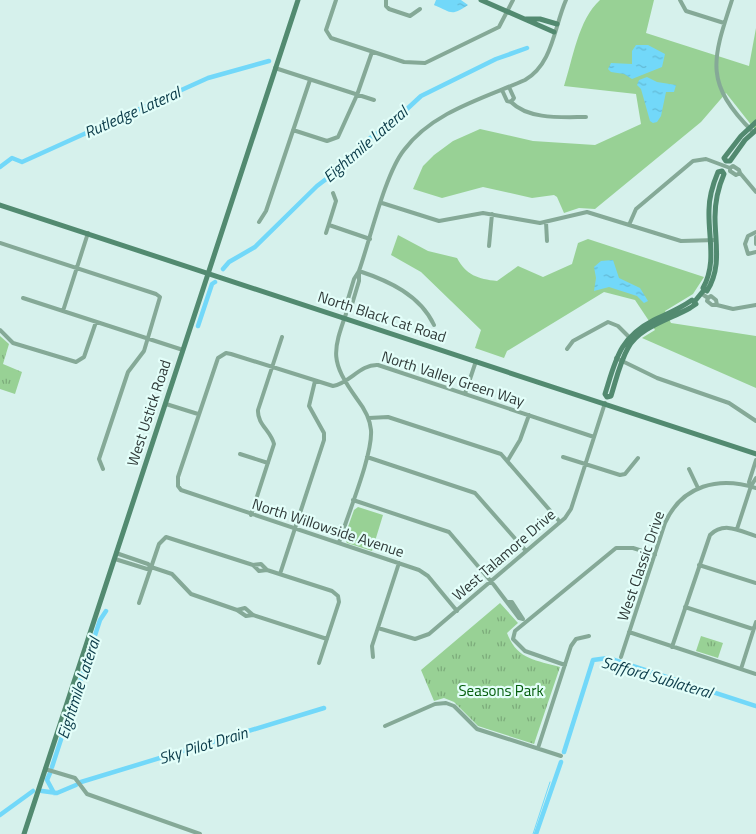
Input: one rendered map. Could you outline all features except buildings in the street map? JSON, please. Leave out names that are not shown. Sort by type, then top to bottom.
[{"type":"main road","name":"West Ustick Road","points":[[24,834],[298,0]]},
{"type":"main road","points":[[480,0],[554,32]]},
{"type":"main road","points":[[526,19],[540,19],[557,24]]},
{"type":"main road","points":[[605,403],[607,397],[605,394],[616,358],[631,338],[690,308],[696,304],[695,301],[703,292],[707,291],[716,272],[713,240],[715,210],[724,174],[724,166],[730,161],[753,130],[756,122]]},
{"type":"main road","name":"North Black Cat Road","points":[[0,205],[756,454]]},
{"type":"main road","points":[[607,397],[611,396],[631,338]]},
{"type":"street","points":[[336,0],[326,30],[331,38],[409,63],[425,63],[499,28],[513,0]]},
{"type":"street","points":[[386,0],[386,6],[389,10],[410,16],[420,9]]},
{"type":"street","points":[[338,543],[367,457],[371,436],[369,418],[344,382],[338,368],[335,352],[354,279],[360,271],[395,164],[404,149],[414,138],[445,115],[530,77],[542,66],[566,0]]},
{"type":"street","points":[[732,0],[716,50],[717,78],[728,104],[753,130]]},
{"type":"street","points":[[681,2],[686,10],[724,23]]},
{"type":"street","points":[[293,130],[327,141],[335,140],[340,134],[357,95],[372,52]]},
{"type":"street","points":[[275,68],[374,100]]},
{"type":"street","points":[[259,222],[266,211],[310,80]]},
{"type":"street","points":[[509,87],[514,98],[511,102]]},
{"type":"street","points":[[502,90],[507,101],[534,114],[586,117]]},
{"type":"street","points":[[629,225],[636,209],[694,161],[706,158],[730,168],[730,171],[736,175],[740,173],[756,192]]},
{"type":"street","points":[[326,233],[336,201],[333,193]]},
{"type":"street","points":[[382,203],[440,221],[476,214],[492,214],[528,222],[546,222],[587,212],[681,241],[713,240]]},
{"type":"street","points":[[489,246],[492,214]]},
{"type":"street","points":[[546,222],[547,241]]},
{"type":"street","points":[[329,226],[370,239]]},
{"type":"street","points":[[756,232],[748,236],[744,244],[748,254],[756,252]]},
{"type":"street","points":[[63,311],[88,233]]},
{"type":"street","points":[[756,237],[756,244]]},
{"type":"street","points":[[0,243],[156,294],[160,297],[149,339],[144,351],[128,372],[99,458],[103,469]]},
{"type":"street","points":[[360,271],[381,278],[407,294],[429,315],[434,326]]},
{"type":"street","points":[[703,292],[708,298],[707,301],[712,305],[733,309],[756,305]]},
{"type":"street","points":[[23,298],[183,350]]},
{"type":"street","points":[[0,330],[13,343],[73,362],[79,362],[84,357],[96,322]]},
{"type":"street","points":[[567,349],[573,341],[605,322],[614,323],[631,338]]},
{"type":"street","points":[[252,515],[273,448],[273,439],[260,420],[258,410],[282,337]]},
{"type":"street","points":[[166,404],[198,414],[216,362],[222,355],[231,354],[333,386],[344,382]]},
{"type":"street","points":[[616,358],[657,378],[729,403],[756,420]]},
{"type":"street","points":[[465,394],[476,361]]},
{"type":"street","name":"North Valley Green Way","points":[[344,382],[368,366],[378,365],[594,437]]},
{"type":"street","points":[[280,574],[324,440],[324,433],[309,406],[315,381]]},
{"type":"street","name":"West Talamore Drive","points":[[378,628],[410,638],[420,638],[429,634],[560,522],[571,509],[605,403]]},
{"type":"street","name":"North Willowside Avenue","points":[[198,414],[178,477],[178,486],[186,493],[425,573],[457,610]]},
{"type":"street","points":[[369,418],[382,415],[394,418],[495,452],[508,460],[560,522]]},
{"type":"street","points":[[508,460],[520,440],[529,415]]},
{"type":"street","points":[[240,454],[268,463]]},
{"type":"street","points":[[367,457],[475,493],[526,551]]},
{"type":"street","points":[[563,457],[620,475],[624,474],[638,458]]},
{"type":"street","points":[[751,486],[749,482],[756,460]]},
{"type":"street","points":[[689,470],[698,488]]},
{"type":"street","points":[[737,529],[751,486],[756,478]]},
{"type":"street","name":"West Classic Drive","points":[[621,657],[671,511],[683,497],[698,488],[723,482],[756,488]]},
{"type":"street","points":[[353,500],[449,532],[491,581],[519,618],[524,621]]},
{"type":"street","points":[[672,646],[708,539],[715,530],[729,527],[756,536]]},
{"type":"street","points":[[139,603],[161,540],[166,538],[253,565],[261,564],[267,570]]},
{"type":"street","points":[[565,665],[525,651],[515,642],[513,636],[524,621],[616,548],[633,548],[655,555]]},
{"type":"street","points":[[115,556],[147,569],[151,567],[172,574],[191,594],[237,610],[243,615],[253,615],[327,639]]},
{"type":"street","points":[[373,657],[372,646],[399,563]]},
{"type":"street","points":[[253,565],[259,571],[267,570],[280,574],[332,591],[338,596],[339,602],[319,663]]},
{"type":"street","points":[[699,565],[756,583]]},
{"type":"street","points":[[685,607],[754,629]]},
{"type":"street","points":[[237,610],[245,608],[253,615]]},
{"type":"street","points":[[741,669],[756,622]]},
{"type":"street","points":[[629,632],[756,674]]},
{"type":"street","points":[[538,748],[573,642],[582,637],[589,636]]},
{"type":"street","points":[[385,726],[435,704],[446,703],[454,706],[477,729],[561,756]]},
{"type":"street","points":[[45,769],[75,778],[87,794],[103,801],[200,834]]},
{"type":"green space","points":[[600,0],[654,0],[646,33],[749,66],[756,28],[756,131],[726,93],[701,122],[595,209],[579,208],[564,213],[557,197],[554,195],[532,198],[483,187],[442,198],[413,189],[423,166],[434,155],[453,141],[480,129],[533,141],[595,145],[641,124],[636,94],[564,86],[581,29],[586,18]]},
{"type":"green space","points":[[398,235],[428,251],[457,258],[464,268],[473,275],[497,281],[518,266],[543,277],[572,264],[578,243],[588,239],[704,277],[693,294],[665,311],[671,323],[756,336],[756,388],[642,338],[655,330],[635,300],[604,292],[507,351],[504,358],[475,348],[481,330],[421,272],[391,255]]},
{"type":"green space","points":[[0,336],[9,344],[3,364],[22,372],[15,394],[0,389]]},
{"type":"green space","points":[[358,507],[383,515],[372,551],[347,543],[344,538],[354,510]]},
{"type":"green space","name":"Seasons Park","points":[[500,603],[518,623],[507,633],[516,649],[528,658],[560,667],[534,744],[478,726],[454,702],[444,698],[434,701],[421,670]]},
{"type":"green space","points":[[701,636],[723,643],[718,658],[696,651]]},
{"type":"water","points":[[436,0],[461,0],[468,5],[458,11],[451,12],[434,5]]},
{"type":"water","points":[[636,45],[648,45],[665,54],[662,67],[632,79],[624,74],[611,72],[608,69],[611,63],[632,64],[632,51]]},
{"type":"water","points":[[647,77],[657,82],[676,85],[674,92],[666,92],[661,116],[657,122],[653,123],[650,121],[641,89],[637,85],[639,80]]},
{"type":"water","points":[[613,260],[619,278],[640,288],[648,301],[644,303],[637,296],[609,287],[594,291],[596,278],[594,267],[601,261]]},
{"type":"waterway","name":"Eightmile Lateral","points":[[223,269],[229,262],[255,247],[317,186],[346,164],[370,138],[392,123],[421,96],[496,59],[527,48]]},
{"type":"waterway","name":"Rutledge Lateral","points":[[0,167],[12,158],[22,162],[208,78],[269,61]]},
{"type":"waterway","name":"Eightmile Lateral","points":[[198,326],[212,284],[215,282]]},
{"type":"waterway","name":"Eightmile Lateral","points":[[52,767],[100,620],[106,611]]},
{"type":"waterway","name":"Safford Sublateral","points":[[564,752],[593,660],[608,658],[756,706]]},
{"type":"waterway","name":"Sky Pilot Drain","points":[[81,782],[324,708]]},
{"type":"waterway","name":"Safford Sublateral","points":[[536,834],[561,762]]},
{"type":"waterway","name":"Eightmile Lateral","points":[[50,773],[47,780],[54,793]]},
{"type":"waterway","name":"Safford Sublateral","points":[[533,834],[550,782]]},
{"type":"waterway","name":"Sky Pilot Drain","points":[[42,791],[57,793],[76,785]]},
{"type":"waterway","name":"Sky Pilot Drain","points":[[0,815],[33,791]]}]
